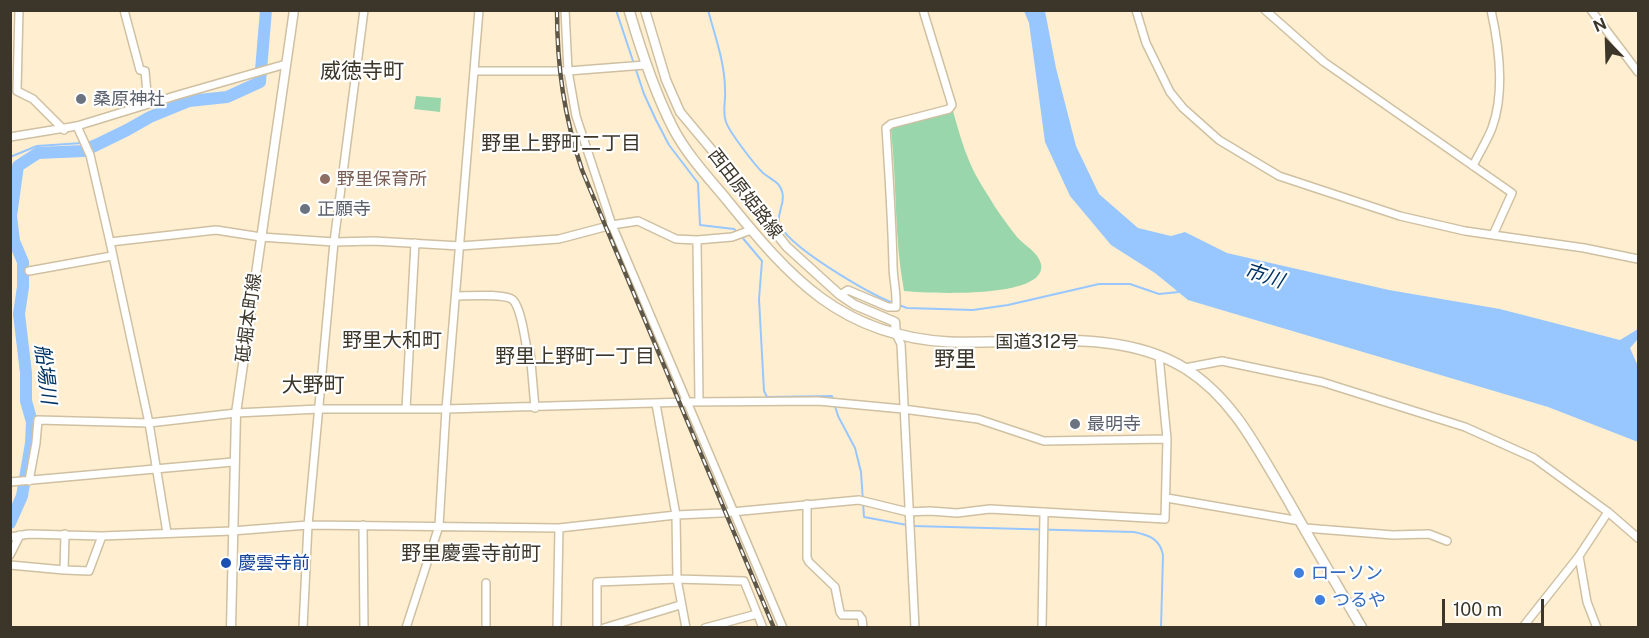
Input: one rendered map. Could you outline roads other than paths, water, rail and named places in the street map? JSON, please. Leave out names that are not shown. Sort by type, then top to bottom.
[{"type":"highway","name":"国道312号","points":[[629,10],[645,65],[675,131],[688,152],[751,230],[793,277],[855,319],[910,338],[948,342],[1114,344],[1136,348],[1185,368],[1215,390],[1241,421],[1362,627]]},
{"type":"main road","name":"砥堀本町線","points":[[231,627],[236,413],[294,10]]},
{"type":"main road","name":"西田原姫路線","points":[[645,10],[666,80],[680,112],[690,126],[716,155],[787,247],[840,295],[855,305],[895,322],[896,334]]},
{"type":"street","points":[[19,10],[14,91],[33,99],[64,130]]},
{"type":"street","points":[[124,10],[140,70],[145,71],[148,104]]},
{"type":"street","points":[[303,627],[308,525],[334,242],[364,10]]},
{"type":"street","points":[[406,627],[439,526],[446,410],[479,10]]},
{"type":"street","points":[[565,10],[568,71],[576,116],[612,225],[783,627]]},
{"type":"street","points":[[840,295],[848,290],[888,307],[896,307],[886,128],[891,124],[949,109],[952,105],[923,10]]},
{"type":"street","points":[[1136,10],[1146,43],[1170,92],[1183,108],[1219,140],[1279,176],[1400,216],[1465,231],[1584,248],[1638,259]]},
{"type":"street","points":[[1265,10],[1324,62],[1512,193],[1493,235]]},
{"type":"street","points":[[1473,166],[1492,129],[1496,115],[1498,49],[1491,10]]},
{"type":"street","points":[[1592,11],[1638,72]]},
{"type":"street","points":[[10,137],[64,130],[286,64]]},
{"type":"street","points":[[474,71],[568,71],[645,65]]},
{"type":"street","points":[[77,126],[90,155],[110,242],[149,423],[167,533]]},
{"type":"street","points":[[110,242],[216,230],[261,237],[334,242],[374,241],[460,246],[559,238],[638,221],[676,239],[732,237],[751,230]]},
{"type":"street","points":[[697,240],[699,402]]},
{"type":"street","points":[[406,409],[414,243]]},
{"type":"street","points":[[28,271],[112,256]]},
{"type":"street","points":[[456,296],[495,296],[513,300],[518,311],[527,350],[530,351],[535,408]]},
{"type":"street","points":[[896,334],[900,344],[915,627]]},
{"type":"street","points":[[10,537],[232,531],[308,525],[559,528],[676,515],[859,500],[908,512],[957,513],[990,508],[1165,519],[1167,439],[1159,356]]},
{"type":"street","points":[[1185,368],[1222,361],[1322,382],[1465,427],[1534,458],[1608,512],[1638,538]]},
{"type":"street","points":[[29,481],[38,420],[149,423],[236,413],[319,410],[446,410],[687,402],[818,401],[903,409],[987,421],[1044,441],[1167,439]]},
{"type":"street","points":[[656,404],[676,515],[677,579],[680,605],[686,627]]},
{"type":"street","points":[[10,482],[234,462]]},
{"type":"street","points":[[1167,498],[1302,525],[1393,535],[1430,534],[1447,541]]},
{"type":"street","points":[[807,504],[807,558],[835,587],[842,615],[859,615],[863,627]]},
{"type":"street","points":[[1042,627],[1044,512]]},
{"type":"street","points":[[1522,627],[1579,556],[1608,512]]},
{"type":"street","points":[[363,525],[364,627]]},
{"type":"street","points":[[557,627],[559,528]]},
{"type":"street","points":[[64,570],[65,534]]},
{"type":"street","points":[[10,555],[20,536]]},
{"type":"street","points":[[10,565],[89,571],[102,536]]},
{"type":"street","points":[[1579,556],[1587,602],[1597,627]]},
{"type":"street","points":[[597,627],[597,582],[677,579],[744,581],[763,627]]},
{"type":"street","points":[[486,583],[486,627]]},
{"type":"street","points":[[604,627],[680,605]]},
{"type":"street","points":[[705,627],[757,614]]},
{"type":"water","name":"市川","points":[[1024,11],[1045,11],[1056,68],[1076,146],[1099,194],[1138,228],[1171,236],[1185,232],[1227,253],[1389,290],[1500,309],[1620,340],[1638,329],[1638,339],[1630,348],[1638,366],[1638,442],[1548,407],[1188,300],[1155,273],[1111,245],[1070,196],[1045,142],[1029,23]]},
{"type":"waterway","name":"船場川","points":[[10,523],[22,496],[31,443],[32,422],[26,401],[26,373],[19,314],[23,287],[23,262],[14,241],[11,216],[18,166],[38,153],[84,151],[150,117],[189,101],[227,97],[260,82],[266,10]]},
{"type":"waterway","points":[[616,10],[644,94],[656,120],[669,145],[698,183],[700,225],[734,229],[737,232]]},
{"type":"waterway","points":[[708,10],[725,80],[724,114],[726,122],[754,163],[782,190],[783,201],[779,217],[781,227],[800,247],[816,259],[850,281],[893,303]]},
{"type":"waterway","name":"船場川","points":[[87,143],[127,130]]},
{"type":"waterway","points":[[10,157],[37,146],[82,143]]},
{"type":"waterway","points":[[741,236],[762,261],[759,299],[764,391],[767,397],[832,396],[838,416],[855,448],[861,472],[864,517],[907,525]]},
{"type":"waterway","points":[[899,305],[907,308],[973,310],[1008,305],[1099,284],[1130,284],[1159,294],[1179,292]]},
{"type":"waterway","points":[[913,526],[1134,532],[1149,536],[1159,545],[1163,555],[1161,628]]},
{"type":"railway","points":[[557,10],[558,51],[563,91],[570,130],[582,170],[774,628]]},
{"type":"place","name":"桑原神社","points":[[81,99]]},
{"type":"place","name":"野里保育所","points":[[325,179]]},
{"type":"place","name":"正願寺","points":[[305,209]]},
{"type":"place","name":"最明寺","points":[[1075,424]]},
{"type":"place","name":"慶雲寺前","points":[[226,563]]},
{"type":"place","name":"ローソン","points":[[1299,573]]},
{"type":"place","name":"つるや","points":[[1320,600]]},
{"type":"district","name":"威徳寺町","points":[[362,72]]},
{"type":"district","name":"野里上野町二丁目","points":[[561,144]]},
{"type":"district","name":"野里大和町","points":[[392,341]]},
{"type":"district","name":"野里上野町一丁目","points":[[575,357]]},
{"type":"district","name":"野里","points":[[955,360]]},
{"type":"district","name":"大野町","points":[[313,386]]},
{"type":"district","name":"野里慶雲寺前町","points":[[471,554]]}]
